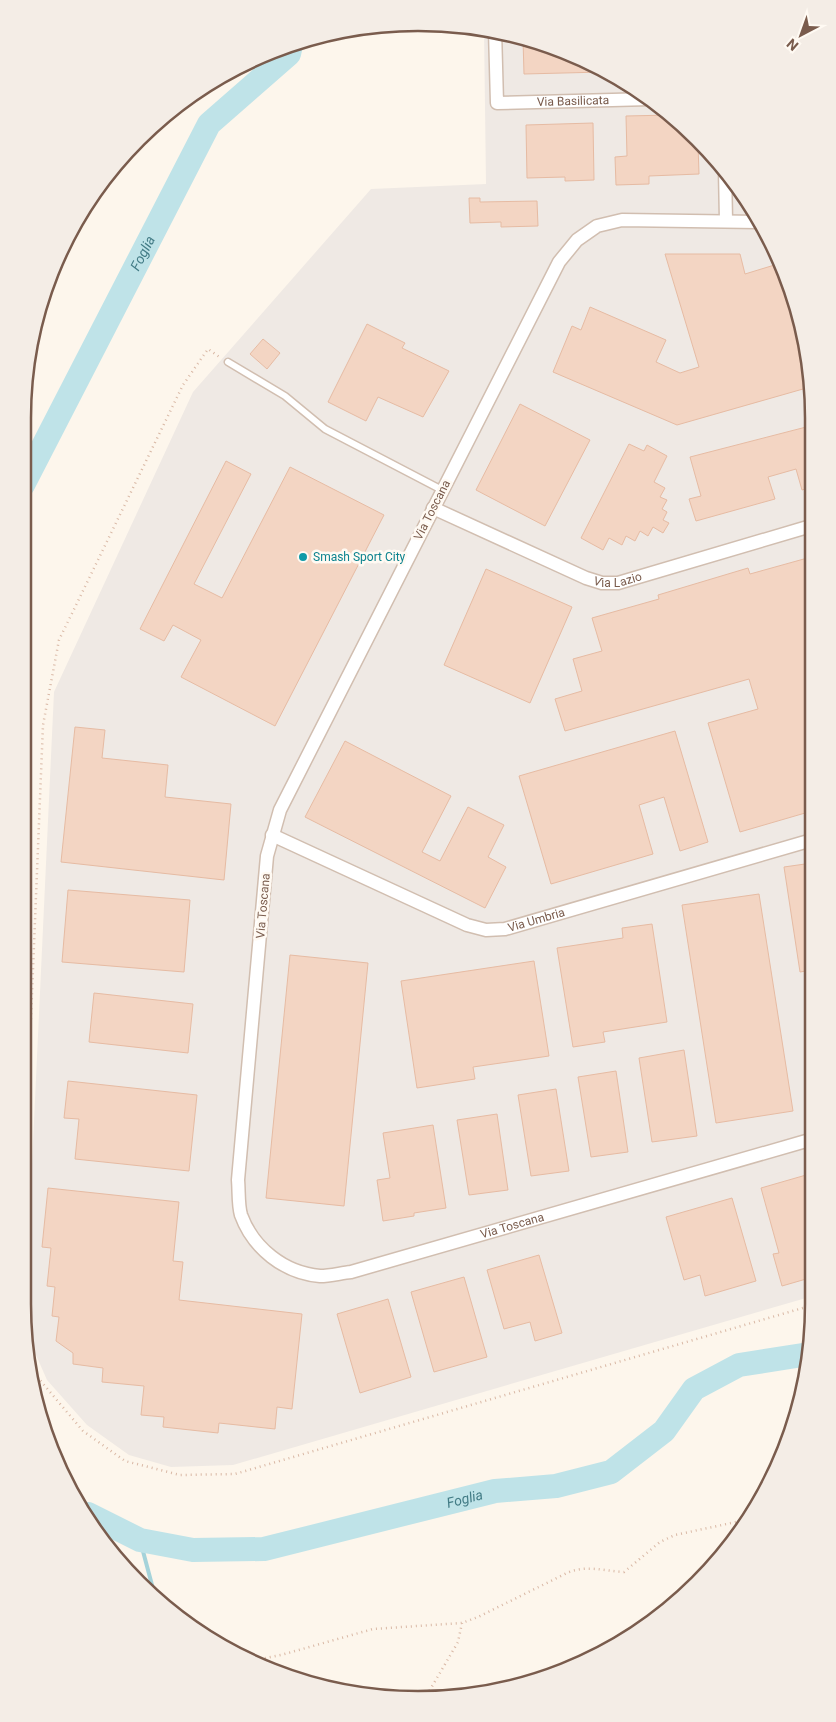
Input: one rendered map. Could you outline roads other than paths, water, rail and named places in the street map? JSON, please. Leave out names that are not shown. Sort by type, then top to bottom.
[{"type":"street","name":"Via Basilicata","points":[[495,39],[497,103],[637,99]]},
{"type":"street","points":[[725,183],[726,221]]},
{"type":"street","name":"Via Toscana","points":[[751,222],[622,220],[597,226],[577,240],[559,262],[280,810],[267,856],[238,1180],[240,1213],[251,1236],[267,1255],[292,1270],[320,1276],[351,1272],[805,1141]]},
{"type":"street","name":"Via Lazio","points":[[433,508],[586,578],[602,583],[618,583],[805,528]]},
{"type":"street","name":"Via Umbria","points":[[272,836],[467,926],[486,930],[505,929],[805,842]]},
{"type":"lane","points":[[228,362],[285,396],[325,429],[442,490]]},
{"type":"waterway","name":"Foglia","points":[[31,469],[209,124],[289,54]]},
{"type":"waterway","name":"Foglia","points":[[95,1518],[140,1540],[193,1550],[264,1549],[495,1491],[556,1486],[611,1472],[664,1431],[694,1389],[739,1365],[801,1355]]},
{"type":"waterway","points":[[140,1540],[152,1584]]},
{"type":"place","name":"Smash Sport City","points":[[303,557]]}]
